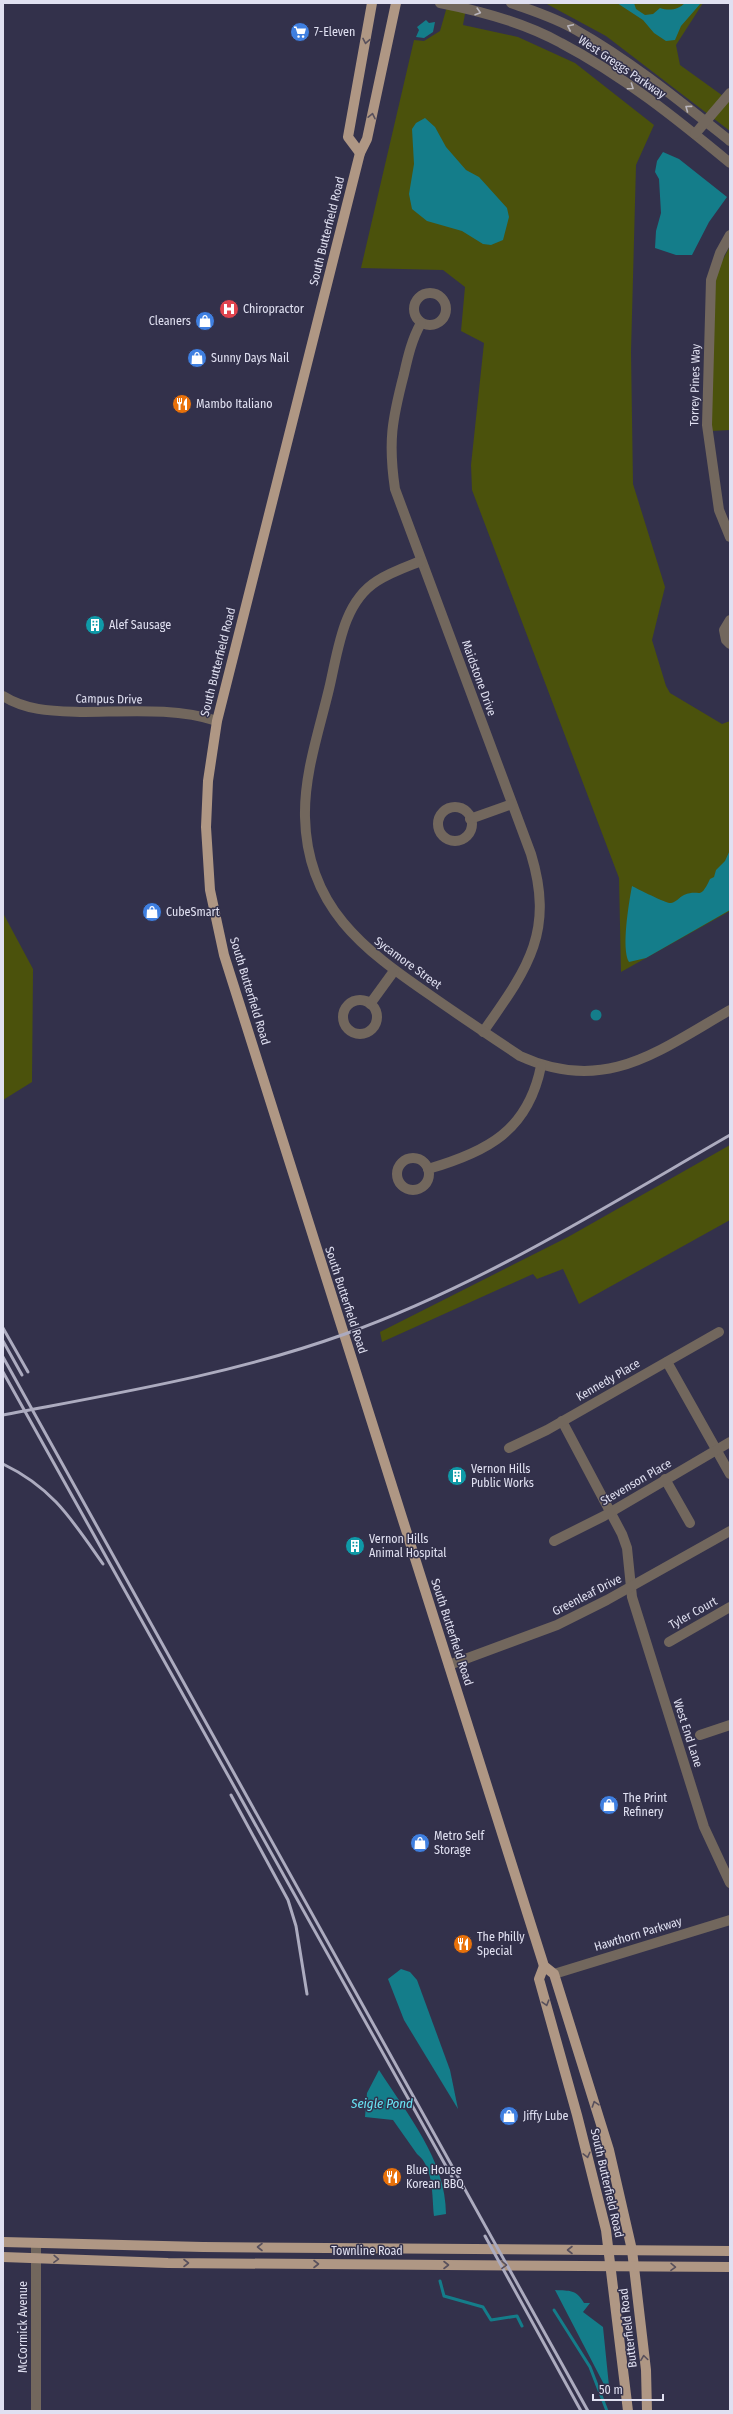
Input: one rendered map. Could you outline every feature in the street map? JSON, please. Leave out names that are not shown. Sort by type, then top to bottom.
[{"type":"main road","points":[[360,153],[348,137],[372,3]]},
{"type":"main road","name":"South Butterfield Road","points":[[396,3],[367,139],[360,153],[217,721],[208,781],[206,827],[208,875],[218,930],[302,1203],[544,1966],[539,1979],[577,2115],[608,2250],[628,2411]]},
{"type":"main road","points":[[544,1966],[554,1974]]},
{"type":"main road","name":"South Butterfield Road","points":[[554,1974],[609,2150],[632,2250],[634,2266]]},
{"type":"main road","name":"Townline Road","points":[[3,2242],[730,2251]]},
{"type":"main road","name":"Townline Road","points":[[3,2257],[168,2263],[730,2267]]},
{"type":"main road","name":"Butterfield Road","points":[[634,2266],[646,2370],[647,2411]]},
{"type":"street","name":"West Greggs Parkway","points":[[440,3],[515,23],[560,42],[598,64],[695,134],[730,163]]},
{"type":"street","name":"West Greggs Parkway","points":[[511,3],[575,29],[624,60],[730,141]]},
{"type":"street","points":[[695,134],[707,123],[730,93]]},
{"type":"street","name":"Torrey Pines Way","points":[[730,235],[720,253],[710,280],[707,425],[719,510],[730,537]]},
{"type":"street","name":"Maidstone Drive","points":[[422,323],[413,338],[395,407],[391,429],[390,457],[395,489],[537,873],[540,917],[529,961],[519,980],[483,1032]]},
{"type":"street","name":"Sycamore Street","points":[[421,562],[377,581],[353,606],[345,622],[306,788],[305,817],[308,841],[314,868],[323,892],[350,932],[394,971],[520,1056],[541,1066],[588,1072],[621,1067],[648,1057],[730,1010]]},
{"type":"street","points":[[730,620],[724,630],[726,640],[730,644]]},
{"type":"street","name":"Campus Drive","points":[[3,696],[30,708],[53,711],[189,714],[217,721]]},
{"type":"street","points":[[470,819],[512,804]]},
{"type":"street","points":[[370,1004],[394,971]]},
{"type":"street","points":[[428,1169],[476,1153],[510,1129],[532,1096],[541,1066]]},
{"type":"street","name":"Kennedy Place","points":[[509,1448],[562,1421],[719,1332]]},
{"type":"street","points":[[667,1362],[730,1474]]},
{"type":"street","name":"West End Lane","points":[[562,1421],[610,1511],[627,1548],[632,1597],[704,1827],[730,1883]]},
{"type":"street","name":"Stevenson Place","points":[[554,1540],[610,1511],[730,1442]]},
{"type":"street","points":[[665,1479],[690,1523]]},
{"type":"street","name":"Greenleaf Drive","points":[[449,1665],[557,1625],[631,1588],[730,1531]]},
{"type":"street","name":"Tyler Court","points":[[669,1642],[730,1607]]},
{"type":"street","points":[[700,1735],[730,1725]]},
{"type":"street","name":"Hawthorn Parkway","points":[[554,1974],[730,1920]]},
{"type":"street","name":"McCormick Avenue","points":[[36,2243],[36,2411]]},
{"type":"shaded area","points":[[448,3],[467,3],[463,25],[518,37],[575,63],[654,125],[636,165],[631,352],[633,484],[665,587],[652,640],[666,686],[670,693],[722,724],[730,721],[730,911],[621,972],[619,878],[472,490],[471,465],[484,343],[461,331],[465,287],[443,270],[361,268],[414,40],[424,41],[440,31]]},
{"type":"shaded area","points":[[545,3],[703,3],[676,45],[680,65],[730,101],[730,131],[606,36]]},
{"type":"shaded area","points":[[730,246],[730,430],[711,431],[714,294],[717,271]]},
{"type":"shaded area","points":[[3,913],[33,969],[32,1082],[3,1100]]},
{"type":"shaded area","points":[[730,1145],[730,1220],[579,1304],[563,1269],[537,1279],[533,1274],[382,1342],[380,1332],[568,1237]]},
{"type":"water","points":[[617,3],[634,3],[636,9],[645,15],[653,14],[660,8],[673,9],[685,3],[701,3],[681,26],[675,40],[666,41],[654,33],[643,20]]},
{"type":"water","points":[[426,20],[429,23],[435,22],[433,32],[424,38],[416,37],[419,30],[417,27]]},
{"type":"water","points":[[425,118],[435,127],[446,147],[466,170],[479,177],[507,208],[509,217],[503,240],[491,245],[483,244],[462,231],[427,221],[412,209],[409,194],[414,164],[412,129],[416,123]]},
{"type":"water","points":[[663,152],[679,159],[727,197],[709,222],[692,255],[676,255],[655,248],[656,231],[661,213],[659,179],[655,172],[657,161]]},
{"type":"water","points":[[730,850],[730,910],[646,958],[629,962],[627,956],[626,936],[632,886],[668,903],[675,902],[684,895],[699,893],[704,890],[710,879],[714,877],[716,870],[725,861]]},
{"type":"water","points":[[596,1009],[600,1011],[602,1015],[600,1019],[596,1021],[592,1019],[590,1015],[592,1011]]},
{"type":"water","points":[[401,1969],[410,1972],[417,1980],[450,2070],[458,2109],[404,2020],[388,1979]]},
{"type":"water","name":"Seigle Pond","points":[[379,2070],[413,2121],[432,2156],[444,2194],[446,2214],[434,2216],[431,2183],[427,2166],[393,2120],[365,2117],[367,2093]]},
{"type":"water","points":[[555,2290],[565,2290],[575,2293],[584,2303],[590,2303],[583,2312],[603,2327],[610,2396]]},
{"type":"waterway","points":[[440,2281],[444,2296],[483,2307],[491,2320],[517,2316],[522,2326]]},
{"type":"waterway","points":[[554,2310],[590,2367],[607,2411]]},
{"type":"railway","points":[[3,1415],[176,1381],[261,1360],[345,1334],[445,1292],[494,1268],[589,1217],[730,1135]]},
{"type":"railway","points":[[3,1328],[28,1372]]},
{"type":"railway","points":[[3,1341],[22,1375]]},
{"type":"railway","points":[[3,1357],[588,2411]]},
{"type":"railway","points":[[3,1372],[452,2177]]},
{"type":"railway","points":[[3,1464],[20,1473],[35,1484],[60,1506],[103,1564]]},
{"type":"railway","points":[[231,1795],[288,1900],[296,1926],[307,1994]]},
{"type":"railway","points":[[485,2236],[581,2411]]},
{"type":"place","name":"7-Eleven","points":[[300,32]]},
{"type":"place","name":"Chiropractor","points":[[229,309]]},
{"type":"place","name":"Cleaners","points":[[205,321]]},
{"type":"place","name":"Sunny Days Nail","points":[[197,358]]},
{"type":"place","name":"Mambo Italiano","points":[[182,404]]},
{"type":"place","name":"Alef Sausage","points":[[95,625]]},
{"type":"place","name":"CubeSmart","points":[[152,912]]},
{"type":"place","name":"Vernon Hills Public Works","points":[[457,1476]]},
{"type":"place","name":"Vernon Hills Animal Hospital","points":[[355,1546]]},
{"type":"place","name":"The Print Refinery","points":[[609,1805]]},
{"type":"place","name":"Metro Self Storage","points":[[420,1843]]},
{"type":"place","name":"The Philly Special","points":[[463,1944]]},
{"type":"place","name":"Jiffy Lube","points":[[509,2116]]},
{"type":"place","name":"Blue House Korean BBQ","points":[[392,2177]]}]
